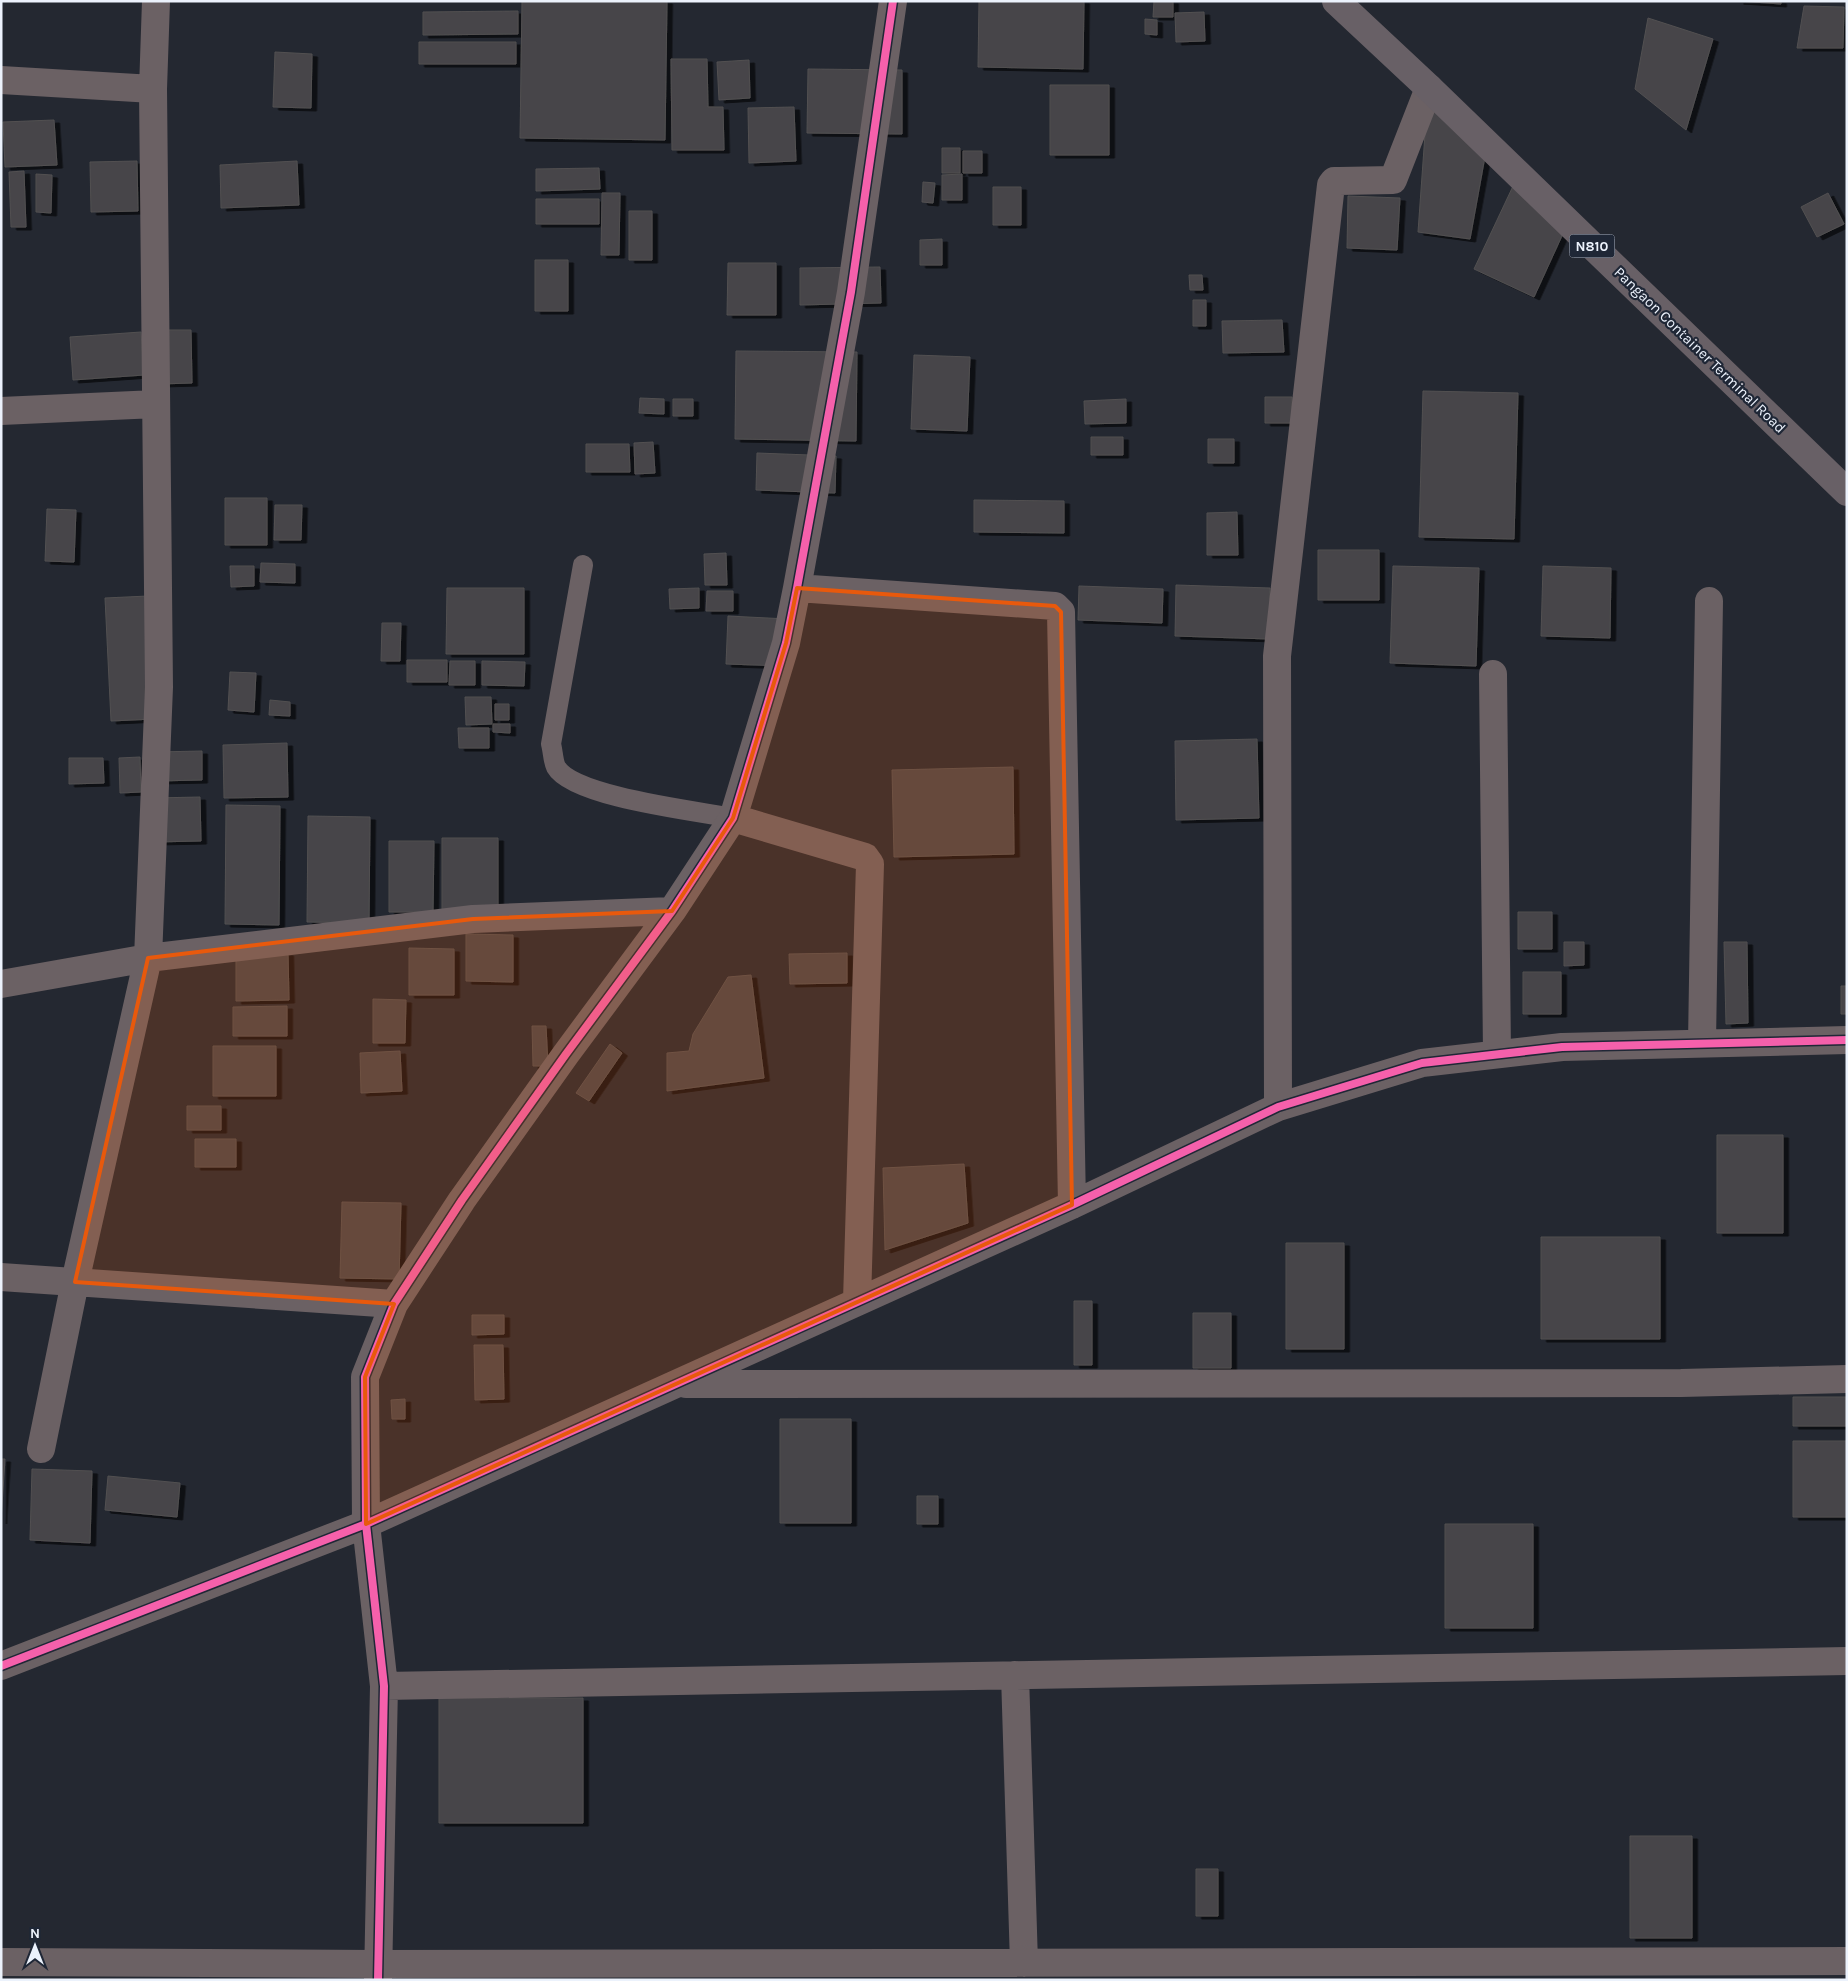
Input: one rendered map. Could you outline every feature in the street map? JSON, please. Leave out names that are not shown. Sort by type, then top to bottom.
[{"type":"highway","name":"Pangaon Container Terminal Road","points":[[1336,1],[1429,88],[1847,492]]},
{"type":"street","points":[[41,1449],[75,1282],[148,958],[159,687],[154,89],[156,1]]},
{"type":"street","points":[[377,1972],[384,1686],[366,1524],[365,1377],[394,1304],[468,1192],[566,1054],[672,911],[733,818],[786,643],[798,588],[851,292],[893,1]]},
{"type":"street","points":[[1,80],[154,89]]},
{"type":"street","points":[[1278,1107],[1277,656],[1331,185],[1334,181],[1393,180],[1429,88]]},
{"type":"street","points":[[1,411],[156,404]]},
{"type":"street","points":[[798,588],[1055,606],[1061,612],[1072,1205]]},
{"type":"street","points":[[1702,1043],[1710,601]]},
{"type":"street","points":[[1492,674],[1497,1054]]},
{"type":"street","points":[[733,818],[865,857],[870,864],[857,1301]]},
{"type":"street","points":[[1,984],[148,958],[473,918],[672,911]]},
{"type":"street","points":[[1,1666],[366,1524],[1072,1205],[1278,1107],[1422,1062],[1562,1047],[1847,1040]]},
{"type":"street","points":[[1,1277],[394,1304]]},
{"type":"street","points":[[678,1384],[1681,1384],[1847,1379]]},
{"type":"street","points":[[384,1686],[1847,1661]]},
{"type":"street","points":[[1015,1675],[1024,1963]]},
{"type":"street","points":[[1,1962],[377,1972],[1024,1963],[1847,1961]]},
{"type":"lane","points":[[583,565],[551,744],[556,766],[570,781],[598,793],[733,818]]},
{"type":"highlighted area","points":[[797,588],[1055,606],[1061,612],[1072,1205],[366,1524],[365,1377],[394,1304],[75,1282],[148,958],[473,919],[672,911],[733,818],[786,643]]},
{"type":"building","points":[[522,1],[667,1],[665,140],[520,138]]},
{"type":"building","points":[[979,1],[1084,1],[1083,69],[978,67]]},
{"type":"building","points":[[1154,1],[1173,1],[1173,17],[1153,17]]},
{"type":"building","points":[[1738,1],[1781,1],[1781,4]]},
{"type":"building","points":[[1804,6],[1844,7],[1843,48],[1797,48]]},
{"type":"building","points":[[518,11],[518,34],[423,35],[423,12]]},
{"type":"building","points":[[1204,12],[1205,41],[1176,42],[1175,13]]},
{"type":"building","points":[[1648,18],[1713,39],[1686,130],[1635,89]]},
{"type":"building","points":[[1145,19],[1157,20],[1157,35],[1145,34]]},
{"type":"building","points":[[419,42],[516,42],[516,64],[419,64]]},
{"type":"building","points":[[275,52],[312,54],[311,108],[273,107]]},
{"type":"building","points":[[671,59],[707,59],[708,107],[723,107],[724,150],[672,150]]},
{"type":"building","points":[[749,60],[750,98],[719,100],[717,62]]},
{"type":"building","points":[[808,69],[902,70],[902,134],[807,133]]},
{"type":"building","points":[[1050,85],[1109,85],[1109,155],[1050,155]]},
{"type":"building","points":[[1428,92],[1488,140],[1470,239],[1418,232]]},
{"type":"building","points":[[794,107],[796,161],[749,163],[748,108]]},
{"type":"building","points":[[54,120],[57,165],[5,167],[3,122]]},
{"type":"building","points":[[942,148],[960,148],[960,173],[942,173]]},
{"type":"building","points":[[963,151],[982,151],[982,173],[963,173]]},
{"type":"building","points":[[137,161],[138,211],[91,212],[90,162]]},
{"type":"building","points":[[297,161],[299,205],[221,208],[220,165]]},
{"type":"building","points":[[599,168],[600,189],[536,191],[536,169]]},
{"type":"building","points":[[24,171],[26,227],[11,227],[9,172]]},
{"type":"building","points":[[36,174],[52,175],[51,213],[36,212]]},
{"type":"building","points":[[962,174],[962,200],[942,200],[942,175]]},
{"type":"building","points":[[923,182],[935,183],[933,203],[922,202]]},
{"type":"building","points":[[1514,184],[1566,227],[1534,297],[1474,269]]},
{"type":"building","points":[[993,187],[1021,187],[1021,225],[993,225]]},
{"type":"building","points":[[602,193],[620,193],[619,255],[601,255]]},
{"type":"building","points":[[1828,193],[1844,224],[1817,237],[1801,207]]},
{"type":"building","points":[[1348,196],[1400,198],[1397,250],[1347,248]]},
{"type":"building","points":[[536,199],[599,199],[599,224],[536,224]]},
{"type":"building","points":[[629,211],[652,211],[652,260],[629,260]]},
{"type":"building","points":[[942,239],[942,265],[920,265],[920,240]]},
{"type":"building","points":[[535,260],[568,260],[568,311],[535,311]]},
{"type":"building","points":[[728,263],[776,263],[776,315],[727,315]]},
{"type":"building","points":[[880,267],[881,303],[800,305],[800,268]]},
{"type":"building","points":[[1189,275],[1202,275],[1203,290],[1190,290]]},
{"type":"building","points":[[1193,300],[1206,300],[1206,326],[1193,326]]},
{"type":"building","points":[[1282,320],[1284,352],[1223,353],[1222,321]]},
{"type":"building","points":[[158,330],[191,330],[192,383],[159,384]]},
{"type":"building","points":[[141,332],[144,375],[73,380],[70,337]]},
{"type":"building","points":[[736,351],[857,352],[856,441],[735,439]]},
{"type":"building","points":[[914,355],[970,357],[967,431],[911,429]]},
{"type":"building","points":[[1423,391],[1518,393],[1514,539],[1419,537]]},
{"type":"building","points":[[1265,397],[1292,397],[1292,423],[1265,423]]},
{"type":"building","points":[[640,398],[664,399],[664,414],[639,413]]},
{"type":"building","points":[[673,399],[693,399],[693,416],[673,416]]},
{"type":"building","points":[[1126,399],[1126,423],[1085,424],[1084,401]]},
{"type":"building","points":[[1091,437],[1123,437],[1123,455],[1091,455]]},
{"type":"building","points":[[1208,439],[1234,439],[1234,463],[1208,463]]},
{"type":"building","points":[[653,442],[655,473],[635,474],[634,443]]},
{"type":"building","points":[[586,444],[629,444],[630,472],[586,472]]},
{"type":"building","points":[[757,453],[836,456],[835,493],[756,490]]},
{"type":"building","points":[[225,498],[267,498],[267,545],[225,545]]},
{"type":"building","points":[[974,500],[1064,501],[1064,533],[974,532]]},
{"type":"building","points":[[275,505],[302,505],[301,540],[274,540]]},
{"type":"building","points":[[47,509],[76,510],[74,562],[45,561]]},
{"type":"building","points":[[1237,512],[1238,555],[1207,555],[1207,513]]},
{"type":"building","points":[[1318,550],[1379,550],[1379,600],[1318,600]]},
{"type":"building","points":[[726,553],[727,585],[705,585],[704,554]]},
{"type":"building","points":[[261,563],[295,564],[295,583],[260,582]]},
{"type":"building","points":[[230,566],[254,566],[254,586],[231,587]]},
{"type":"building","points":[[1393,566],[1479,568],[1476,666],[1390,663]]},
{"type":"building","points":[[1543,566],[1611,568],[1610,638],[1541,636]]},
{"type":"building","points":[[1176,585],[1270,588],[1269,639],[1175,636]]},
{"type":"building","points":[[1079,586],[1163,589],[1162,623],[1078,620]]},
{"type":"building","points":[[447,588],[524,588],[524,654],[446,654]]},
{"type":"building","points":[[699,588],[699,608],[670,609],[669,589]]},
{"type":"building","points":[[707,591],[733,591],[733,611],[706,611]]},
{"type":"building","points":[[148,596],[154,719],[111,721],[105,598]]},
{"type":"building","points":[[728,616],[787,619],[785,666],[726,664]]},
{"type":"building","points":[[382,623],[401,623],[400,661],[381,661]]},
{"type":"building","points":[[407,660],[447,660],[447,682],[407,682]]},
{"type":"building","points":[[450,661],[475,661],[475,685],[449,685]]},
{"type":"building","points":[[482,661],[525,662],[524,686],[482,685]]},
{"type":"building","points":[[230,672],[256,673],[254,712],[228,710]]},
{"type":"building","points":[[465,697],[491,697],[492,724],[466,725]]},
{"type":"building","points":[[270,700],[290,702],[290,716],[269,715]]},
{"type":"building","points":[[495,704],[509,704],[509,720],[495,720]]},
{"type":"building","points":[[493,724],[510,724],[510,733],[493,732]]},
{"type":"building","points":[[458,728],[489,728],[489,748],[459,748]]},
{"type":"building","points":[[1257,739],[1259,818],[1176,820],[1175,741]]},
{"type":"building","points":[[287,743],[288,797],[224,798],[223,745]]},
{"type":"building","points":[[202,751],[202,780],[157,781],[156,752]]},
{"type":"building","points":[[140,757],[141,792],[120,793],[119,758]]},
{"type":"building","points":[[69,758],[103,758],[104,783],[69,784]]},
{"type":"building","points":[[1013,767],[1014,854],[894,857],[892,770]]},
{"type":"building","points":[[200,797],[201,841],[154,842],[153,798]]},
{"type":"building","points":[[226,805],[280,806],[279,925],[225,924]]},
{"type":"building","points":[[308,816],[370,817],[369,923],[307,922]]},
{"type":"building","points":[[442,838],[498,838],[498,910],[442,910]]},
{"type":"building","points":[[389,841],[434,841],[433,912],[389,912]]},
{"type":"building","points":[[1518,912],[1552,912],[1552,949],[1518,949]]},
{"type":"building","points":[[466,934],[513,935],[513,982],[466,981]]},
{"type":"building","points":[[1564,942],[1584,942],[1584,965],[1564,966]]},
{"type":"building","points":[[1724,942],[1747,942],[1748,1023],[1726,1024]]},
{"type":"building","points":[[409,948],[454,949],[454,995],[409,995]]},
{"type":"building","points":[[288,953],[289,1000],[236,1001],[236,954]]},
{"type":"building","points":[[847,953],[847,983],[790,984],[789,954]]},
{"type":"building","points":[[1523,972],[1561,972],[1561,1014],[1523,1014]]},
{"type":"building","points":[[751,975],[764,1078],[667,1091],[667,1053],[689,1051],[693,1034],[728,977]]},
{"type":"building","points":[[1841,986],[1847,986],[1847,1014],[1841,1014]]},
{"type":"building","points":[[373,999],[406,1000],[405,1043],[373,1043]]},
{"type":"building","points":[[287,1006],[287,1036],[233,1036],[233,1007]]},
{"type":"building","points":[[532,1026],[546,1026],[548,1066],[533,1066]]},
{"type":"building","points":[[610,1044],[622,1053],[589,1101],[576,1093]]},
{"type":"building","points":[[213,1046],[276,1046],[276,1096],[213,1096]]},
{"type":"building","points":[[400,1051],[402,1091],[361,1093],[360,1053]]},
{"type":"building","points":[[187,1106],[221,1106],[221,1130],[187,1130]]},
{"type":"building","points":[[1717,1135],[1783,1135],[1783,1233],[1717,1233]]},
{"type":"building","points":[[195,1139],[236,1139],[236,1167],[195,1167]]},
{"type":"building","points":[[964,1164],[968,1223],[885,1250],[883,1168]]},
{"type":"building","points":[[342,1202],[401,1203],[399,1279],[340,1278]]},
{"type":"building","points":[[1541,1237],[1660,1237],[1660,1339],[1541,1339]]},
{"type":"building","points":[[1286,1243],[1344,1243],[1344,1349],[1286,1349]]},
{"type":"building","points":[[1074,1301],[1092,1301],[1092,1365],[1074,1365]]},
{"type":"building","points":[[1193,1313],[1231,1313],[1231,1368],[1193,1368]]},
{"type":"building","points":[[472,1315],[504,1315],[504,1334],[472,1335]]},
{"type":"building","points":[[474,1345],[503,1345],[504,1399],[475,1400]]},
{"type":"building","points":[[1793,1397],[1846,1397],[1846,1426],[1793,1426]]},
{"type":"building","points":[[405,1399],[405,1419],[392,1419],[391,1400]]},
{"type":"building","points":[[780,1419],[851,1419],[851,1523],[780,1523]]},
{"type":"building","points":[[1793,1441],[1847,1441],[1847,1517],[1793,1517]]},
{"type":"building","points":[[1,1459],[5,1459],[1,1521]]},
{"type":"building","points":[[32,1469],[92,1471],[90,1543],[30,1540]]},
{"type":"building","points":[[108,1476],[180,1483],[177,1517],[105,1510]]},
{"type":"building","points":[[917,1496],[938,1496],[938,1524],[917,1524]]},
{"type":"building","points":[[1445,1524],[1533,1524],[1533,1628],[1445,1628]]},
{"type":"building","points":[[439,1698],[583,1698],[583,1823],[439,1823]]},
{"type":"building","points":[[1630,1836],[1692,1836],[1692,1938],[1630,1938]]},
{"type":"building","points":[[1196,1869],[1218,1869],[1218,1916],[1196,1916]]},
{"type":"cycle path","points":[[378,1980],[384,1686],[366,1524],[365,1377],[394,1304],[462,1200],[566,1054],[672,911],[733,818],[786,643],[797,588],[851,292],[893,1]]},
{"type":"cycle path","points":[[1,1666],[366,1524],[1072,1205],[1278,1107],[1422,1063],[1562,1047],[1847,1040]]}]
